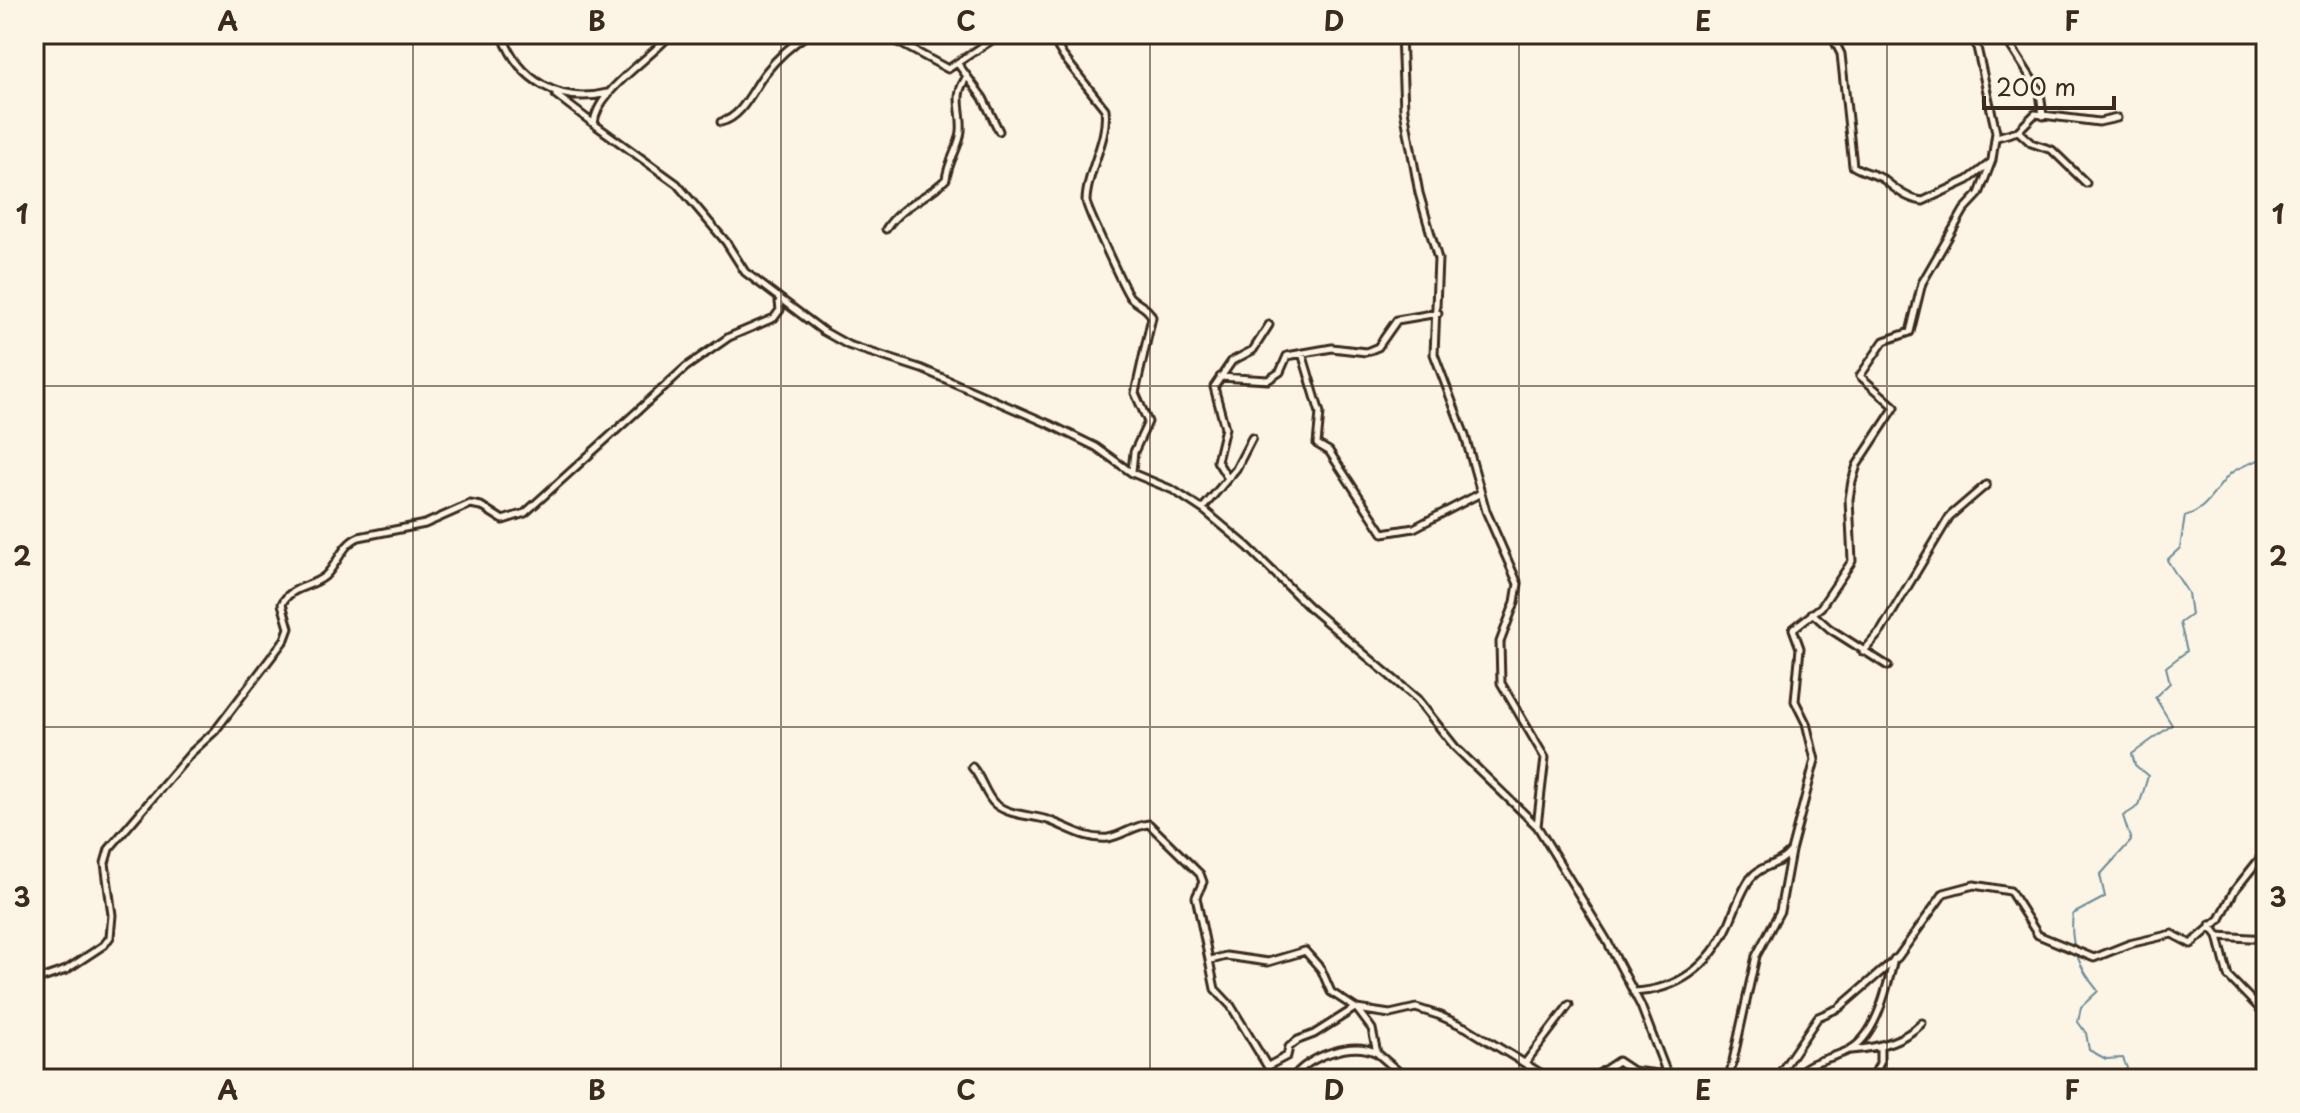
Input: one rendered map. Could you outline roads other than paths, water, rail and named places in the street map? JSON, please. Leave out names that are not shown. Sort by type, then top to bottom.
[{"type":"street","points":[[502,34],[519,66],[677,184],[726,242],[745,272],[778,299],[840,341],[981,393],[1096,447],[1132,473],[1164,484],[1202,509],[1413,696],[1455,747],[1537,826],[1633,992],[1650,1025],[1668,1077],[1630,1071],[1618,1061],[1591,1079]]},
{"type":"street","points":[[594,124],[598,107],[608,92],[652,56],[671,34]]},
{"type":"street","points":[[721,122],[730,119],[756,91],[767,71],[808,34]]},
{"type":"street","points":[[883,34],[948,69],[1001,34]]},
{"type":"street","points":[[1050,34],[1072,69],[1104,107],[1103,134],[1087,206],[1126,291],[1152,317],[1135,393],[1148,422],[1132,456],[1132,473]]},
{"type":"street","points":[[1401,34],[1404,110],[1419,193],[1438,259],[1434,354],[1465,436],[1481,493],[1518,584],[1515,602],[1500,642],[1501,683],[1545,758],[1537,826]]},
{"type":"street","points":[[1831,34],[1841,54],[1853,166],[1882,179],[1895,191],[1923,201],[1975,176],[1992,160]]},
{"type":"street","points":[[1729,1079],[1756,956],[1780,911],[1791,851],[1815,760],[1806,723],[1795,701],[1800,648],[1793,629],[1823,604],[1852,561],[1849,499],[1852,481],[1857,465],[1895,407],[1860,376],[1884,341],[1910,332],[1922,283],[1964,210],[1979,194],[1992,160],[1997,137],[1974,34]]},
{"type":"street","points":[[2003,34],[2040,92],[2043,116]]},
{"type":"street","points":[[958,64],[999,131]]},
{"type":"street","points":[[886,229],[908,203],[928,194],[946,179],[946,166],[961,132],[957,97],[967,77]]},
{"type":"street","points":[[555,94],[585,98],[608,92]]},
{"type":"street","points":[[1997,137],[2018,131],[2031,115],[2099,122],[2117,118]]},
{"type":"street","points":[[2018,131],[2025,139],[2052,150],[2086,183]]},
{"type":"street","points":[[34,981],[66,970],[108,940],[113,923],[105,863],[109,849],[191,753],[215,731],[283,642],[289,630],[282,607],[287,596],[322,578],[349,542],[359,537],[425,524],[470,504],[481,506],[503,520],[525,513],[686,367],[729,337],[774,318],[780,310],[778,299]]},
{"type":"street","points":[[1220,377],[1268,380],[1280,372],[1287,356],[1332,348],[1366,352],[1378,347],[1397,320],[1438,313]]},
{"type":"street","points":[[1227,477],[1217,461],[1225,434],[1214,391],[1232,361],[1253,350],[1269,325]]},
{"type":"street","points":[[1302,353],[1320,413],[1317,444],[1329,451],[1383,533],[1414,528],[1481,493]]},
{"type":"street","points":[[1202,509],[1236,469],[1252,438]]},
{"type":"street","points":[[1863,652],[1881,631],[1950,516],[1986,485]]},
{"type":"street","points":[[1812,613],[1863,652],[1888,666]]},
{"type":"street","points":[[972,767],[996,804],[1033,819],[1046,819],[1079,834],[1108,838],[1143,824],[1152,826],[1203,877],[1196,897],[1215,989],[1231,1006],[1275,1079]]},
{"type":"street","points":[[1633,992],[1667,987],[1693,975],[1725,932],[1749,880],[1763,867],[1775,866],[1791,851]]},
{"type":"street","points":[[1776,1079],[1818,1017],[1839,1008],[1894,959],[1933,913],[1944,893],[1974,885],[2010,891],[2038,935],[2091,958],[2172,934],[2190,945],[2220,919],[2234,891],[2266,851]]},
{"type":"street","points":[[2210,925],[2218,936],[2228,976],[2266,1015]]},
{"type":"street","points":[[2218,936],[2266,939]]},
{"type":"street","points":[[1211,960],[1226,956],[1268,962],[1305,951],[1321,969],[1331,992],[1356,1008],[1371,1026],[1377,1053]]},
{"type":"street","points":[[1850,1050],[1877,1017],[1886,998],[1894,959]]},
{"type":"street","points":[[1525,1063],[1569,1005]]},
{"type":"street","points":[[1268,1066],[1287,1056],[1289,1047],[1298,1040],[1317,1032],[1347,1010],[1356,1008],[1390,1014],[1419,1009],[1461,1025],[1550,1079]]},
{"type":"street","points":[[1792,1079],[1807,1064],[1900,1039],[1922,1023]]},
{"type":"street","points":[[1292,1079],[1297,1072],[1328,1054],[1361,1046],[1377,1053],[1407,1079]]},
{"type":"street","points":[[1872,1079],[1880,1063],[1880,1046]]},
{"type":"waterway","points":[[2119,1079],[2127,1068],[2123,1058],[2106,1059],[2089,1050],[2086,1033],[2078,1022],[2081,1007],[2098,991],[2077,955],[2073,914],[2105,897],[2100,875],[2131,841],[2123,816],[2139,806],[2148,776],[2135,765],[2132,754],[2172,725],[2155,697],[2170,683],[2166,667],[2187,651],[2180,623],[2191,615],[2188,593],[2167,560],[2180,548],[2185,516],[2206,504],[2231,473],[2266,457]]},
{"type":"waterway","points":[[2095,1079],[2096,1074],[2107,1079]]}]
